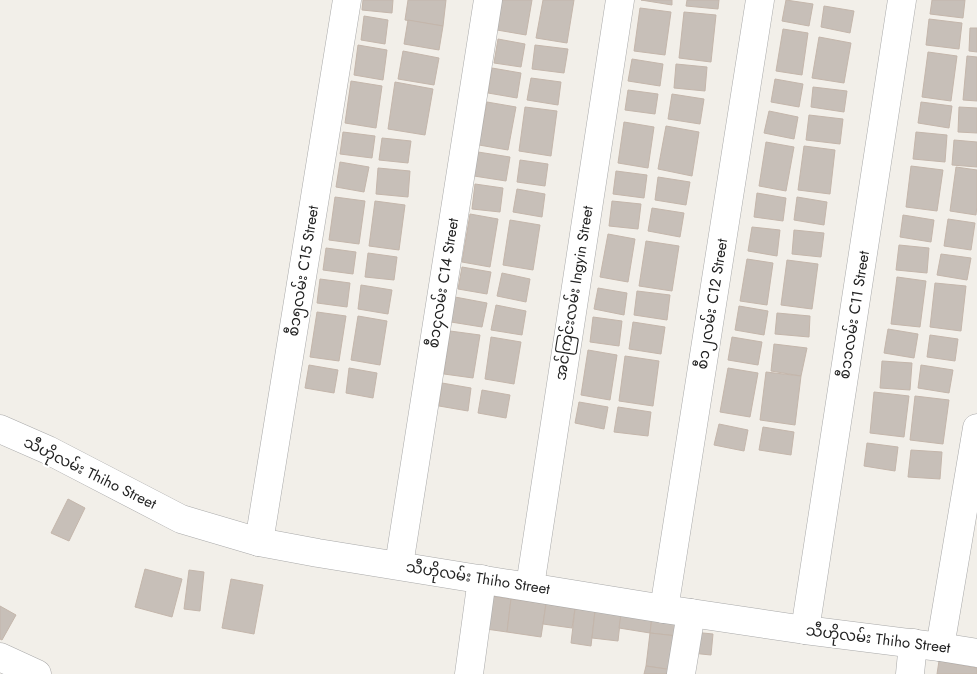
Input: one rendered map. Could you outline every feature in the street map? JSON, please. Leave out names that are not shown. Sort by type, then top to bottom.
[{"type":"street","name":"စီ၁၅လမ်း C15 Street","points":[[259,542],[347,0]]},
{"type":"street","name":"စီ၁၄လမ်း C14 Street","points":[[399,565],[488,0]]},
{"type":"street","name":"အင်ကြင်းလမ်း Ingyin Street","points":[[530,586],[620,0]]},
{"type":"street","name":"စီ၁၂လမ်း C12 Street","points":[[664,609],[760,0]]},
{"type":"street","name":"စီ၁၁လမ်း C11 Street","points":[[805,630],[902,0]]},
{"type":"street","points":[[940,646],[977,428]]},
{"type":"street","name":"သီဟိုလမ်း Thiho Street","points":[[0,429],[48,450],[181,519],[259,542],[664,609],[805,630],[977,652]]},
{"type":"street","points":[[469,674],[482,579]]},
{"type":"street","points":[[682,674],[691,613]]},
{"type":"street","points":[[910,674],[913,643]]},
{"type":"street","points":[[0,657],[37,674]]},
{"type":"building","points":[[363,0],[393,0],[392,13],[362,10]]},
{"type":"building","points":[[408,0],[446,0],[443,26],[405,20]]},
{"type":"building","points":[[502,0],[532,0],[526,35],[497,30]]},
{"type":"building","points":[[543,0],[574,0],[567,43],[536,38]]},
{"type":"building","points":[[641,0],[672,0],[672,5]]},
{"type":"building","points":[[687,0],[719,0],[718,9],[686,6]]},
{"type":"building","points":[[786,0],[813,4],[809,26],[782,21]]},
{"type":"building","points":[[932,0],[965,0],[963,18],[930,14]]},
{"type":"building","points":[[824,6],[854,11],[850,33],[821,27]]},
{"type":"building","points":[[640,8],[671,12],[665,55],[634,51]]},
{"type":"building","points":[[684,12],[716,15],[711,62],[679,58]]},
{"type":"building","points":[[364,16],[388,20],[385,44],[361,40]]},
{"type":"building","points":[[929,19],[962,23],[959,49],[926,45]]},
{"type":"building","points":[[408,20],[443,26],[439,50],[404,44]]},
{"type":"building","points":[[970,28],[977,28],[977,52],[969,51]]},
{"type":"building","points":[[783,29],[808,33],[802,75],[776,71]]},
{"type":"building","points":[[819,37],[851,43],[844,83],[812,78]]},
{"type":"building","points":[[498,39],[525,44],[521,67],[494,63]]},
{"type":"building","points":[[358,45],[387,50],[383,80],[354,75]]},
{"type":"building","points":[[535,45],[568,49],[564,73],[532,69]]},
{"type":"building","points":[[403,51],[439,58],[434,85],[398,79]]},
{"type":"building","points":[[928,52],[957,56],[951,101],[922,97]]},
{"type":"building","points":[[967,56],[977,57],[977,101],[963,100]]},
{"type":"building","points":[[632,59],[663,64],[660,86],[628,81]]},
{"type":"building","points":[[676,64],[707,67],[705,91],[674,88]]},
{"type":"building","points":[[492,68],[521,73],[517,98],[488,93]]},
{"type":"building","points":[[531,78],[561,82],[558,105],[527,100]]},
{"type":"building","points":[[775,79],[803,84],[799,107],[771,102]]},
{"type":"building","points":[[351,81],[382,86],[376,128],[345,123]]},
{"type":"building","points":[[395,82],[433,89],[425,135],[388,129]]},
{"type":"building","points":[[813,87],[847,91],[844,112],[811,107]]},
{"type":"building","points":[[628,90],[658,94],[655,114],[625,110]]},
{"type":"building","points":[[672,94],[704,99],[700,124],[668,119]]},
{"type":"building","points":[[487,102],[516,107],[508,150],[479,145]]},
{"type":"building","points":[[921,102],[952,106],[949,128],[918,123]]},
{"type":"building","points":[[525,107],[557,111],[551,156],[519,151]]},
{"type":"building","points":[[959,107],[977,108],[977,133],[958,132]]},
{"type":"building","points":[[769,111],[798,117],[794,139],[764,133]]},
{"type":"building","points":[[809,115],[843,119],[840,144],[806,140]]},
{"type":"building","points":[[624,122],[654,127],[648,168],[618,163]]},
{"type":"building","points":[[666,126],[699,132],[692,176],[658,169]]},
{"type":"building","points":[[343,132],[375,136],[372,158],[340,154]]},
{"type":"building","points":[[916,132],[947,135],[945,162],[913,159]]},
{"type":"building","points":[[382,138],[411,141],[408,163],[379,160]]},
{"type":"building","points":[[954,140],[977,142],[977,167],[952,165]]},
{"type":"building","points":[[766,142],[794,147],[786,191],[759,186]]},
{"type":"building","points":[[804,146],[835,150],[830,194],[798,190]]},
{"type":"building","points":[[478,152],[510,157],[506,181],[474,176]]},
{"type":"building","points":[[520,160],[548,164],[545,186],[517,182]]},
{"type":"building","points":[[340,162],[369,167],[364,192],[336,187]]},
{"type":"building","points":[[911,166],[943,170],[937,211],[906,207]]},
{"type":"building","points":[[956,167],[977,170],[976,215],[950,211]]},
{"type":"building","points":[[378,168],[410,171],[408,197],[376,194]]},
{"type":"building","points":[[616,171],[647,175],[644,198],[613,194]]},
{"type":"building","points":[[658,177],[690,182],[686,205],[655,200]]},
{"type":"building","points":[[475,184],[503,188],[500,212],[472,209]]},
{"type":"building","points":[[517,189],[545,194],[542,217],[513,212]]},
{"type":"building","points":[[757,193],[786,198],[783,221],[754,217]]},
{"type":"building","points":[[335,197],[365,201],[359,244],[329,240]]},
{"type":"building","points":[[797,197],[827,202],[824,225],[794,220]]},
{"type":"building","points":[[375,201],[405,205],[399,250],[369,246]]},
{"type":"building","points":[[612,201],[641,204],[638,229],[609,226]]},
{"type":"building","points":[[652,208],[684,213],[680,237],[648,231]]},
{"type":"building","points":[[470,214],[498,219],[490,267],[462,262]]},
{"type":"building","points":[[903,215],[934,220],[931,242],[900,237]]},
{"type":"building","points":[[948,219],[975,223],[971,250],[944,246]]},
{"type":"building","points":[[510,220],[540,225],[533,270],[503,265]]},
{"type":"building","points":[[752,227],[780,230],[777,256],[748,251]]},
{"type":"building","points":[[794,230],[824,233],[821,257],[792,254]]},
{"type":"building","points":[[608,234],[635,239],[628,282],[600,277]]},
{"type":"building","points":[[646,241],[679,246],[672,291],[639,286]]},
{"type":"building","points":[[899,245],[929,248],[927,273],[896,270]]},
{"type":"building","points":[[326,248],[356,252],[353,274],[323,270]]},
{"type":"building","points":[[368,253],[397,257],[394,280],[365,277]]},
{"type":"building","points":[[941,254],[971,258],[967,280],[937,275]]},
{"type":"building","points":[[747,259],[773,263],[767,305],[740,301]]},
{"type":"building","points":[[787,260],[818,264],[812,309],[781,305]]},
{"type":"building","points":[[462,267],[491,272],[487,294],[458,289]]},
{"type":"building","points":[[502,273],[530,279],[526,302],[497,296]]},
{"type":"building","points":[[897,277],[926,281],[920,327],[891,324]]},
{"type":"building","points":[[320,279],[350,283],[347,307],[317,303]]},
{"type":"building","points":[[935,283],[966,286],[961,331],[930,327]]},
{"type":"building","points":[[361,285],[392,290],[388,314],[358,309]]},
{"type":"building","points":[[598,288],[627,293],[624,315],[594,309]]},
{"type":"building","points":[[637,291],[670,295],[667,320],[634,315]]},
{"type":"building","points":[[455,297],[487,303],[482,327],[451,322]]},
{"type":"building","points":[[496,305],[526,311],[522,335],[491,330]]},
{"type":"building","points":[[739,306],[768,311],[764,335],[735,330]]},
{"type":"building","points":[[317,312],[346,316],[339,361],[310,357]]},
{"type":"building","points":[[777,313],[810,316],[809,337],[775,334]]},
{"type":"building","points":[[358,316],[387,321],[380,365],[351,360]]},
{"type":"building","points":[[593,317],[622,321],[619,346],[590,342]]},
{"type":"building","points":[[633,322],[665,327],[661,354],[629,349]]},
{"type":"building","points":[[888,329],[918,334],[914,358],[884,353]]},
{"type":"building","points":[[450,331],[480,335],[473,378],[444,374]]},
{"type":"building","points":[[930,335],[958,339],[955,361],[927,357]]},
{"type":"building","points":[[491,337],[521,342],[514,384],[485,379]]},
{"type":"building","points":[[732,337],[762,342],[758,365],[728,360]]},
{"type":"building","points":[[774,344],[807,348],[801,376],[771,371]]},
{"type":"building","points":[[588,350],[617,355],[610,400],[581,395]]},
{"type":"building","points":[[625,356],[659,361],[653,406],[619,401]]},
{"type":"building","points":[[882,361],[912,363],[910,390],[880,388]]},
{"type":"building","points":[[309,365],[338,370],[334,393],[305,388]]},
{"type":"building","points":[[921,365],[953,370],[949,393],[918,388]]},
{"type":"building","points":[[349,368],[377,373],[373,398],[346,393]]},
{"type":"building","points":[[728,368],[758,373],[750,417],[720,412]]},
{"type":"building","points":[[766,372],[801,376],[795,425],[760,420]]},
{"type":"building","points":[[442,383],[471,388],[468,411],[439,406]]},
{"type":"building","points":[[482,390],[510,395],[506,418],[478,413]]},
{"type":"building","points":[[874,392],[909,396],[904,437],[870,433]]},
{"type":"building","points":[[915,396],[949,400],[943,444],[910,440]]},
{"type":"building","points":[[579,402],[608,407],[604,429],[575,423]]},
{"type":"building","points":[[618,407],[651,412],[648,436],[614,432]]},
{"type":"building","points":[[719,424],[748,430],[744,451],[714,445]]},
{"type":"building","points":[[763,427],[794,432],[791,455],[759,450]]},
{"type":"building","points":[[867,443],[898,447],[895,471],[864,466]]},
{"type":"building","points":[[911,450],[942,452],[940,479],[908,477]]},
{"type":"building","points":[[68,499],[85,508],[69,541],[51,533]]},
{"type":"building","points":[[145,569],[182,579],[172,617],[135,607]]},
{"type":"building","points":[[189,570],[204,572],[200,611],[184,609]]},
{"type":"building","points":[[231,579],[263,585],[254,634],[222,628]]},
{"type":"building","points":[[491,596],[511,599],[507,632],[486,629]]},
{"type":"building","points":[[511,599],[546,604],[541,637],[507,632]]},
{"type":"building","points":[[546,604],[575,609],[572,628],[543,624]]},
{"type":"building","points":[[0,606],[16,615],[2,640],[0,639]]},
{"type":"building","points":[[575,609],[595,611],[591,646],[571,643]]},
{"type":"building","points":[[595,611],[621,614],[618,641],[592,638]]},
{"type":"building","points":[[621,614],[652,617],[650,633],[619,628]]},
{"type":"building","points":[[652,617],[679,621],[677,636],[650,633]]},
{"type":"building","points":[[693,632],[713,634],[711,655],[691,653]]},
{"type":"building","points":[[650,633],[677,636],[673,670],[646,666]]},
{"type":"building","points":[[939,661],[977,668],[977,674],[937,674]]},
{"type":"building","points":[[646,666],[673,670],[673,674],[644,674]]}]
